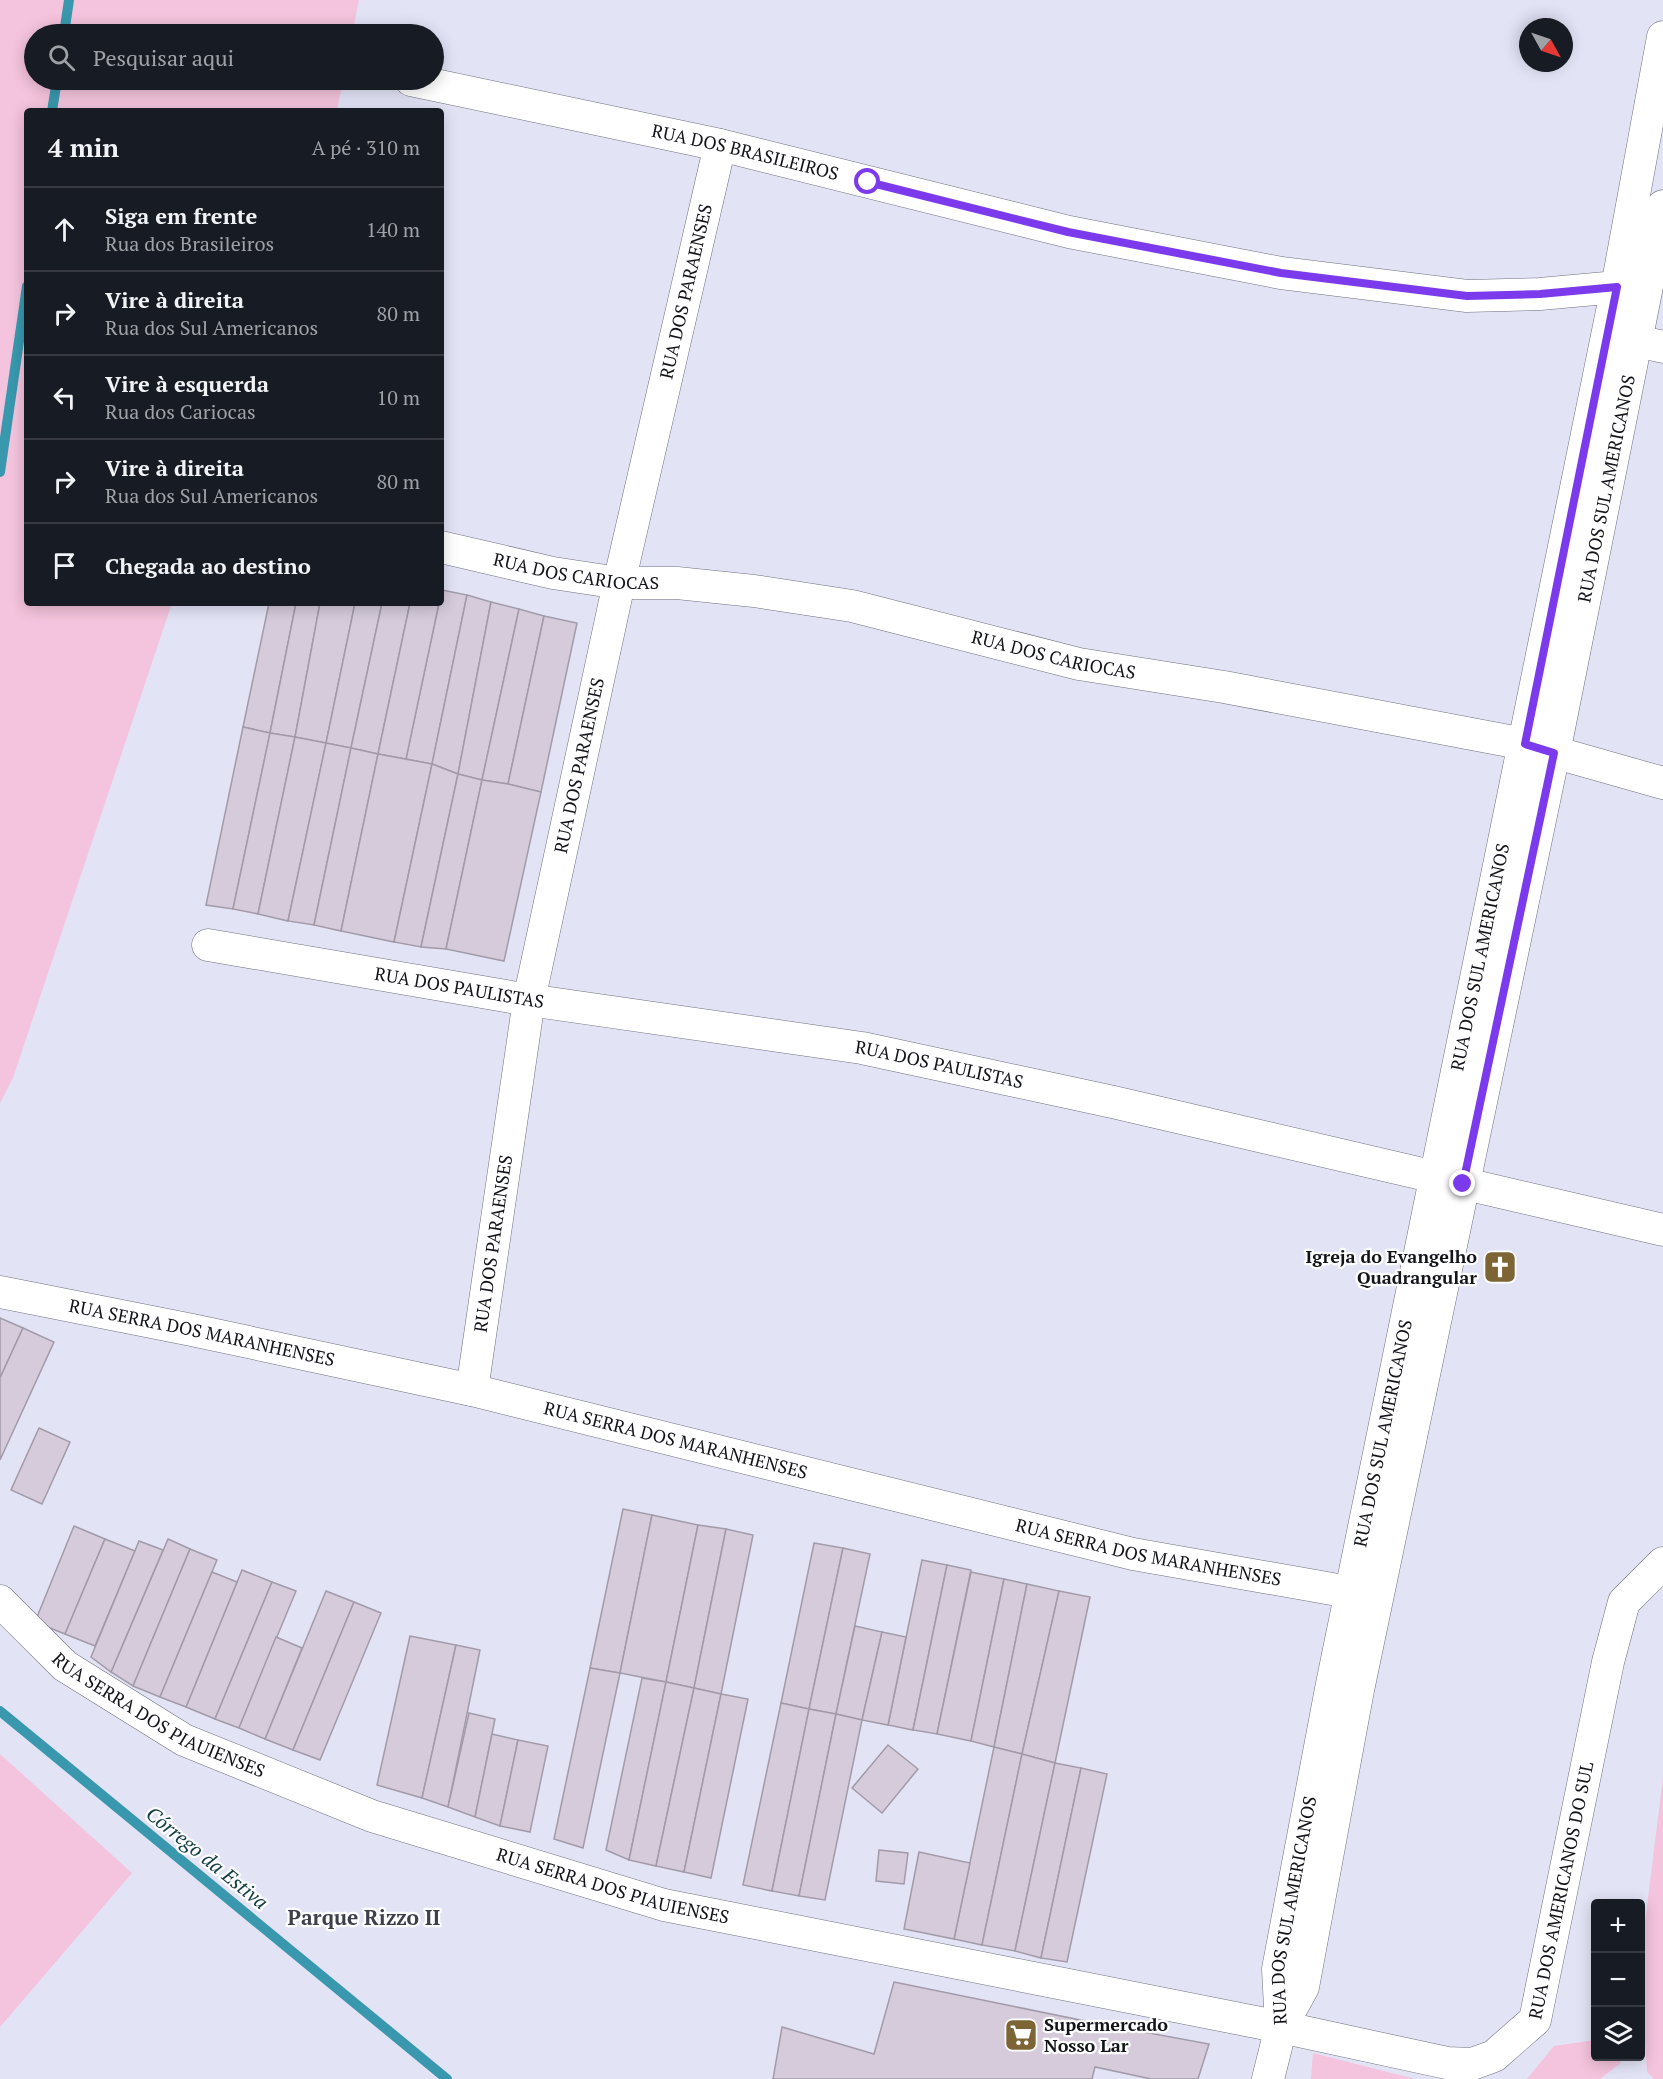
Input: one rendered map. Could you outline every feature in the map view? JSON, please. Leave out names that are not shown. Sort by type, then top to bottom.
[{"type":"street","name":"RUA DOS SUL AMERICANOS","points":[[1281,2028],[1303,1987],[1358,1690],[1525,744],[1636,340],[1617,287],[1663,37]]},
{"type":"street","name":"RUA DOS BRASILEIROS","points":[[444,87],[720,145],[1068,232],[1281,273],[1467,296],[1540,294],[1617,287],[1647,280]]},
{"type":"street","name":"RUA DOS PARAENSES","points":[[472,1390],[529,1000],[619,583],[720,145]]},
{"type":"street","name":"RUA DOS SUL AMERICANOS","points":[[1281,2028],[1278,1969],[1349,1592],[1554,753],[1663,206]]},
{"type":"street","name":"RUA DOS CARIOCAS","points":[[444,547],[553,573],[619,583],[677,583],[754,591],[852,606],[1079,664],[1224,687],[1525,744],[1663,783]]},
{"type":"street","name":"RUA DOS PAULISTAS","points":[[208,945],[529,1000],[862,1048],[1113,1102],[1663,1230]]},
{"type":"street","name":"RUA SERRA DOS MARANHENSES","points":[[0,1292],[192,1330],[472,1390],[1133,1554],[1349,1592]]},
{"type":"street","name":"RUA DOS AMERICANOS DO SUL","points":[[1281,2028],[1447,2063],[1472,2064],[1494,2056],[1535,2020],[1608,1662],[1624,1602],[1663,1563]]},
{"type":"street","name":"RUA SERRA DOS PIAUIENSES","points":[[0,1601],[65,1666],[183,1740],[372,1816],[664,1905],[1281,2028]]},
{"type":"street","points":[[1268,2079],[1281,2028]]},
{"type":"shaded area","points":[[0,0],[359,0],[354,24],[24,24],[24,90],[341,90],[338,108],[24,108],[24,606],[171,606],[13,1078],[0,1103]]},
{"type":"shaded area","points":[[0,1754],[132,1873],[0,2027]]},
{"type":"shaded area","points":[[1663,1777],[1663,2079],[1654,2079],[1647,2072],[1645,1923]]},
{"type":"shaded area","points":[[1591,2041],[1591,2061],[1620,2061],[1621,2063],[1600,2079],[1527,2079],[1554,2046]]},
{"type":"shaded area","points":[[1313,2053],[1415,2079],[1311,2079]]},
{"type":"building","points":[[444,590],[467,595],[432,764],[406,759],[438,606],[444,606]]},
{"type":"building","points":[[467,595],[491,602],[458,774],[432,764]]},
{"type":"building","points":[[491,602],[519,609],[482,780],[458,774]]},
{"type":"building","points":[[268,606],[295,606],[270,733],[243,727]]},
{"type":"building","points":[[295,606],[319,606],[295,737],[270,733]]},
{"type":"building","points":[[319,606],[354,606],[326,743],[295,737]]},
{"type":"building","points":[[354,606],[381,606],[351,748],[326,743]]},
{"type":"building","points":[[381,606],[409,606],[378,754],[351,748]]},
{"type":"building","points":[[409,606],[438,606],[406,759],[378,754]]},
{"type":"building","points":[[519,609],[544,616],[508,784],[482,780]]},
{"type":"building","points":[[544,616],[577,623],[541,792],[508,784]]},
{"type":"building","points":[[243,727],[270,733],[233,909],[206,905]]},
{"type":"building","points":[[270,733],[295,737],[258,914],[233,909]]},
{"type":"building","points":[[295,737],[326,743],[288,921],[258,914]]},
{"type":"building","points":[[326,743],[351,748],[314,925],[288,921]]},
{"type":"building","points":[[351,748],[378,754],[341,931],[314,925]]},
{"type":"building","points":[[378,754],[432,764],[394,942],[341,931]]},
{"type":"building","points":[[432,764],[458,774],[421,947],[394,942]]},
{"type":"building","points":[[458,774],[482,780],[446,949],[421,947]]},
{"type":"building","points":[[482,780],[541,792],[504,961],[446,949]]},
{"type":"building","points":[[0,1318],[23,1328],[0,1378]]},
{"type":"building","points":[[23,1328],[54,1342],[0,1460],[0,1378]]},
{"type":"building","points":[[39,1428],[70,1442],[42,1504],[11,1490]]},
{"type":"building","points":[[623,1509],[652,1515],[620,1673],[590,1668]]},
{"type":"building","points":[[652,1515],[698,1525],[666,1682],[620,1673]]},
{"type":"building","points":[[698,1525],[726,1529],[694,1688],[666,1682]]},
{"type":"building","points":[[74,1526],[105,1539],[65,1634],[35,1622]]},
{"type":"building","points":[[726,1529],[753,1535],[721,1694],[694,1688]]},
{"type":"building","points":[[105,1539],[135,1551],[95,1646],[65,1634]]},
{"type":"building","points":[[168,1539],[190,1549],[133,1686],[111,1672]]},
{"type":"building","points":[[139,1541],[163,1550],[111,1672],[91,1657]]},
{"type":"building","points":[[814,1543],[843,1548],[809,1709],[781,1703]]},
{"type":"building","points":[[843,1548],[870,1554],[836,1714],[809,1709]]},
{"type":"building","points":[[190,1549],[217,1560],[160,1697],[133,1686]]},
{"type":"building","points":[[922,1560],[947,1565],[913,1730],[888,1725]]},
{"type":"building","points":[[947,1565],[971,1570],[937,1734],[913,1730]]},
{"type":"building","points":[[242,1570],[272,1582],[215,1719],[186,1707]]},
{"type":"building","points":[[212,1572],[237,1582],[186,1707],[160,1697]]},
{"type":"building","points":[[971,1572],[1004,1579],[971,1741],[937,1734]]},
{"type":"building","points":[[1004,1579],[1027,1584],[994,1747],[971,1741]]},
{"type":"building","points":[[272,1582],[296,1591],[239,1728],[215,1719]]},
{"type":"building","points":[[1027,1584],[1059,1591],[1022,1754],[994,1747]]},
{"type":"building","points":[[326,1591],[354,1602],[293,1750],[265,1739]]},
{"type":"building","points":[[1059,1591],[1090,1597],[1055,1763],[1022,1754]]},
{"type":"building","points":[[354,1602],[381,1613],[320,1760],[293,1750]]},
{"type":"building","points":[[855,1626],[882,1632],[862,1720],[836,1714]]},
{"type":"building","points":[[882,1632],[906,1637],[888,1725],[862,1720]]},
{"type":"building","points":[[410,1636],[456,1645],[422,1798],[377,1785]]},
{"type":"building","points":[[276,1637],[302,1648],[265,1739],[239,1728]]},
{"type":"building","points":[[456,1645],[480,1650],[448,1807],[422,1798]]},
{"type":"building","points":[[590,1668],[620,1673],[583,1848],[554,1839]]},
{"type":"building","points":[[642,1678],[666,1682],[629,1860],[606,1850]]},
{"type":"building","points":[[666,1682],[694,1688],[656,1866],[629,1860]]},
{"type":"building","points":[[694,1688],[721,1694],[684,1872],[656,1866]]},
{"type":"building","points":[[721,1694],[748,1699],[711,1878],[684,1872]]},
{"type":"building","points":[[781,1703],[809,1709],[772,1891],[743,1885]]},
{"type":"building","points":[[809,1709],[836,1714],[799,1896],[772,1891]]},
{"type":"building","points":[[469,1713],[495,1719],[475,1817],[448,1807]]},
{"type":"building","points":[[836,1714],[862,1720],[825,1900],[799,1896]]},
{"type":"building","points":[[492,1734],[518,1740],[500,1826],[475,1817]]},
{"type":"building","points":[[518,1740],[548,1746],[530,1832],[500,1826]]},
{"type":"building","points":[[888,1745],[918,1769],[882,1813],[852,1788]]},
{"type":"building","points":[[994,1747],[1022,1754],[982,1945],[954,1939]]},
{"type":"building","points":[[1022,1754],[1055,1763],[1015,1951],[982,1945]]},
{"type":"building","points":[[1055,1763],[1081,1768],[1041,1958],[1015,1951]]},
{"type":"building","points":[[1081,1768],[1107,1774],[1067,1962],[1041,1958]]},
{"type":"building","points":[[879,1850],[908,1853],[904,1884],[876,1881]]},
{"type":"building","points":[[919,1852],[970,1863],[954,1939],[904,1929]]},
{"type":"building","name":"Supermercado Nosso Lar","points":[[894,1982],[1209,2044],[1198,2079],[1151,2079],[1095,2067],[1092,2079],[773,2079],[782,2027],[874,2054]]},
{"type":"waterway","name":"Córrego da Estiva","points":[[65,24],[69,0]]},
{"type":"waterway","name":"Córrego da Estiva","points":[[52,108],[55,90]]},
{"type":"waterway","name":"Córrego da Estiva","points":[[0,472],[24,307]]},
{"type":"waterway","name":"Córrego da Estiva","points":[[0,1711],[447,2079]]},
{"type":"place","name":"Igreja do Evangelho Quadrangular","points":[[1500,1267]]},
{"type":"place","name":"Supermercado Nosso Lar","points":[[1021,2035]]},
{"type":"district","name":"Parque Rizzo II","points":[[364,1918]]},
{"type":"route","points":[[868,182],[1068,232],[1281,273],[1467,296],[1540,294],[1617,287],[1525,744],[1554,753],[1463,1184]]}]
